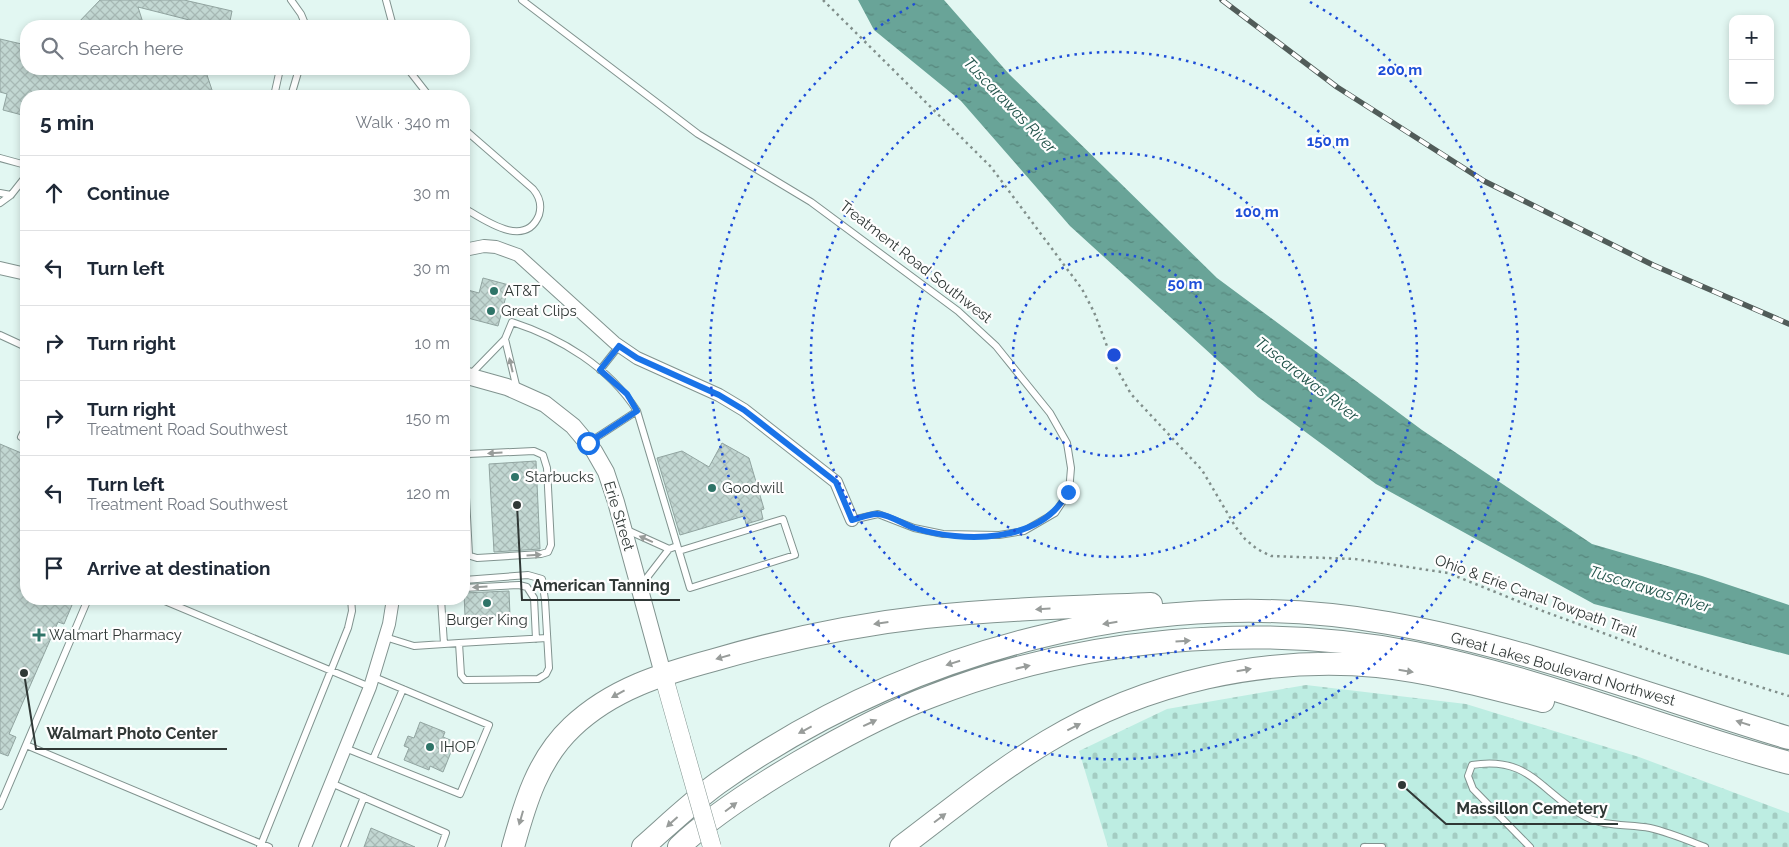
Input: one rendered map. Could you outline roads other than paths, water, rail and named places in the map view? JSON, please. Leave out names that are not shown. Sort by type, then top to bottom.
[{"type":"highway","points":[[513,847],[532,785],[558,742],[577,723],[603,702],[639,683],[663,674],[754,648],[825,633],[925,617],[1208,602],[1310,604],[1390,612],[1430,620],[1511,646],[1538,659]]},
{"type":"highway","name":"Great Lakes Boulevard Northwest","points":[[644,847],[718,784],[787,740],[895,685],[934,669],[1000,647],[1071,630],[1153,616],[1240,611],[1282,612],[1336,616],[1387,623],[1458,638],[1538,659],[1789,738]]},
{"type":"highway","name":"Great Lakes Boulevard Northwest","points":[[679,847],[754,790],[790,767],[896,711],[932,695],[1017,668],[1126,646],[1245,638],[1325,640],[1412,652],[1502,673],[1789,764]]},
{"type":"highway","points":[[901,847],[1015,761],[1076,726],[1160,691],[1211,677],[1248,670],[1298,664],[1379,667],[1461,680],[1634,724],[1675,728]]},
{"type":"main road","name":"Erie Street","points":[[663,674],[712,847]]},
{"type":"street","name":"Treatment Road Southwest","points":[[470,249],[496,247],[518,255],[619,346],[637,358],[719,395],[744,410],[836,482],[852,520]]},
{"type":"street","points":[[0,268],[20,273]]},
{"type":"street","name":"Erie Street","points":[[470,380],[484,381],[517,391],[554,410],[588,443],[606,472],[624,528],[663,674]]},
{"type":"street","points":[[305,847],[372,682],[392,605]]},
{"type":"lane","points":[[291,0],[304,20]]},
{"type":"lane","points":[[386,0],[391,20]]},
{"type":"lane","name":"Treatment Road Southwest","points":[[522,0],[698,134],[811,202],[958,311],[996,346],[1050,413],[1067,443],[1071,468],[1068,492],[1054,512],[1024,531],[998,535],[943,534],[914,528],[878,514],[852,520]]},
{"type":"lane","points":[[275,90],[279,75]]},
{"type":"lane","points":[[293,90],[297,75]]},
{"type":"lane","points":[[413,75],[424,90]]},
{"type":"lane","points":[[470,134],[533,189],[538,197],[540,207],[536,220],[531,226],[511,231],[497,228],[470,212]]},
{"type":"lane","points":[[0,158],[20,163]]},
{"type":"lane","points":[[0,202],[12,195],[20,184]]},
{"type":"lane","points":[[0,193],[12,195]]},
{"type":"lane","points":[[470,374],[505,339],[512,322],[537,330],[563,344],[600,370],[627,394],[637,411],[678,548],[690,588],[795,555],[784,519],[678,548],[669,549],[624,528]]},
{"type":"lane","points":[[0,335],[20,344]]},
{"type":"lane","points":[[505,339],[517,391]]},
{"type":"lane","points":[[600,370],[619,346]]},
{"type":"lane","points":[[588,443],[637,411]]},
{"type":"lane","points":[[470,454],[530,451],[543,455],[547,468],[551,540],[550,550],[544,554],[477,558],[470,555]]},
{"type":"lane","points":[[640,587],[669,549]]},
{"type":"lane","points":[[459,643],[462,675],[466,681],[535,680],[544,676],[548,670],[544,585],[540,578],[528,575],[470,580]]},
{"type":"lane","points":[[470,588],[519,585],[527,587],[534,598],[536,639]]},
{"type":"lane","points":[[0,806],[85,605]]},
{"type":"lane","points":[[174,605],[331,670],[403,689],[489,725],[460,794],[345,748]]},
{"type":"lane","points":[[261,845],[348,628],[352,605]]},
{"type":"lane","points":[[441,605],[444,644]]},
{"type":"lane","points":[[385,637],[414,646],[547,638]]},
{"type":"lane","points":[[372,759],[403,689]]},
{"type":"lane","points":[[26,745],[269,847]]},
{"type":"lane","points":[[1530,847],[1473,789],[1468,776],[1472,765],[1487,762],[1506,764],[1529,773],[1554,797],[1586,817],[1603,823],[1652,828],[1704,847]]},
{"type":"lane","points":[[331,782],[446,833],[441,847]]},
{"type":"lane","points":[[344,847],[364,797]]},
{"type":"lane","points":[[1364,847],[1382,847]]},
{"type":"water","name":"Tuscarawas River","points":[[858,0],[944,0],[1009,74],[1217,278],[1422,430],[1592,544],[1702,576],[1789,605],[1789,655],[1594,604],[1376,484],[1258,397],[1070,226],[961,101],[874,30]]},
{"type":"railway","points":[[1222,0],[1337,87],[1484,181],[1653,265],[1789,324]]},
{"type":"place","name":"AT&T","points":[[494,291]]},
{"type":"place","name":"Great Clips","points":[[491,311]]},
{"type":"place","name":"Starbucks","points":[[515,477]]},
{"type":"place","name":"Goodwill","points":[[712,488]]},
{"type":"place","name":"American Tanning","points":[[517,505]]},
{"type":"place","name":"Burger King","points":[[487,603]]},
{"type":"place","name":"Walmart Pharmacy","points":[[39,635]]},
{"type":"place","name":"Walmart Photo Center","points":[[24,673]]},
{"type":"place","name":"IHOP","points":[[430,747]]},
{"type":"place","name":"Massillon Cemetery","points":[[1402,785]]}]
